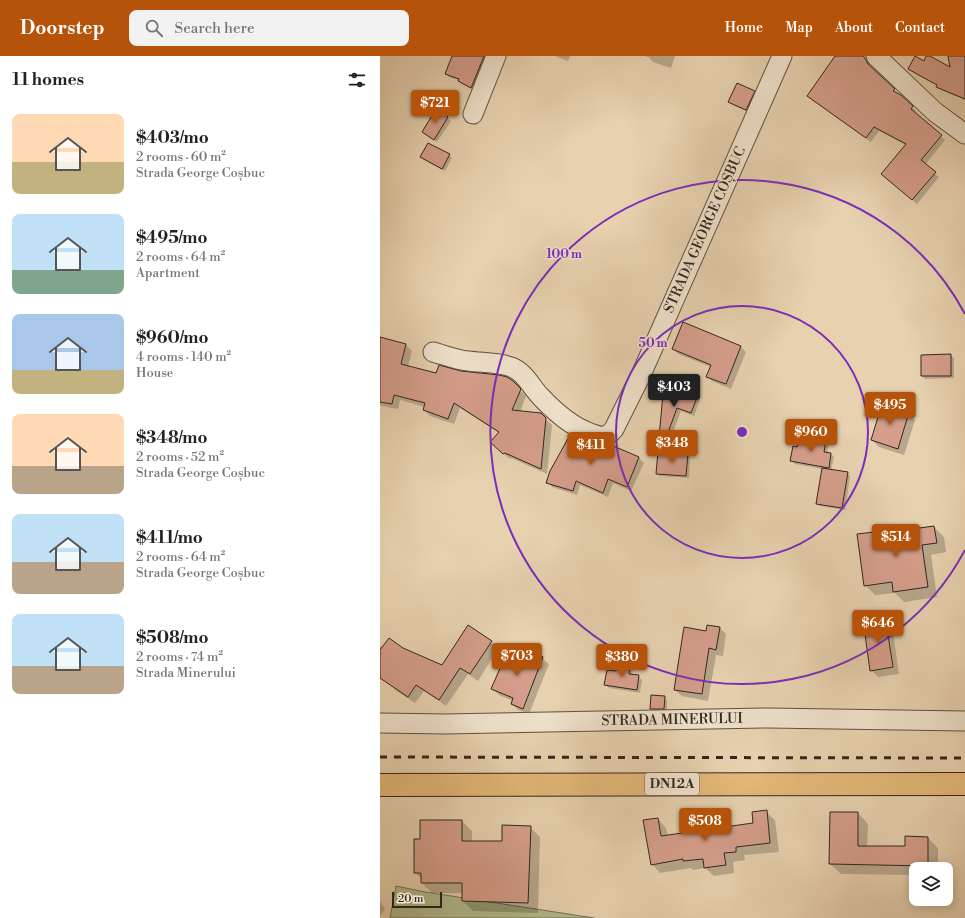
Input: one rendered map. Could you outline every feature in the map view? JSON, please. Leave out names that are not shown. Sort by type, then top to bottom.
[{"type":"main road","name":"DN12A","points":[[380,785],[965,784]]},
{"type":"street","points":[[473,114],[496,56]]},
{"type":"street","name":"STRADA GEORGE COȘBUC","points":[[433,352],[466,361],[496,364],[517,370],[524,376],[540,397],[567,421],[582,430],[597,436],[610,434],[614,429],[640,377],[782,56]]},
{"type":"street","points":[[876,56],[935,112],[965,134]]},
{"type":"street","name":"STRADA MINERULUI","points":[[380,724],[768,718],[965,721]]},
{"type":"green space","points":[[396,886],[425,892],[594,918],[390,918]]},
{"type":"building","points":[[452,56],[484,56],[471,88],[458,81],[459,79],[445,74]]},
{"type":"building","points":[[835,56],[863,56],[868,64],[895,89],[893,91],[901,95],[913,106],[911,109],[942,135],[921,160],[936,172],[912,200],[881,174],[906,144],[874,127],[866,138],[807,96]]},
{"type":"building","points":[[915,56],[924,61],[926,56],[930,56],[950,67],[948,56],[965,56],[965,99],[936,87],[937,85],[908,69]]},
{"type":"building","points":[[737,83],[755,91],[746,110],[728,102]]},
{"type":"building","points":[[436,109],[448,117],[434,140],[422,132]]},
{"type":"building","points":[[428,143],[450,154],[442,169],[420,157]]},
{"type":"building","points":[[683,322],[741,346],[726,384],[706,377],[711,365],[672,349]]},
{"type":"building","points":[[380,337],[406,344],[401,364],[436,373],[439,365],[461,371],[499,375],[507,377],[513,381],[521,389],[512,410],[541,413],[546,418],[541,469],[505,453],[503,454],[490,442],[499,432],[454,403],[448,419],[423,410],[425,403],[394,395],[392,404],[380,402]]},
{"type":"building","points":[[951,354],[951,376],[921,376],[921,355]]},
{"type":"building","points":[[664,383],[698,395],[691,413],[677,408],[662,449],[658,448]]},
{"type":"building","points":[[882,404],[909,412],[898,449],[871,440]]},
{"type":"building","points":[[570,435],[595,446],[603,447],[611,445],[639,457],[627,487],[608,479],[603,493],[576,481],[573,491],[546,483],[550,471]]},
{"type":"building","points":[[798,437],[826,440],[824,452],[831,453],[829,468],[790,461],[793,446],[797,447]]},
{"type":"building","points":[[658,451],[688,453],[686,476],[656,474]]},
{"type":"building","points":[[822,468],[848,472],[842,508],[816,504]]},
{"type":"building","points":[[934,526],[937,543],[922,545],[928,587],[893,592],[892,582],[864,586],[857,534],[883,531],[883,533]]},
{"type":"building","points":[[885,616],[893,667],[870,671],[863,620]]},
{"type":"building","points":[[468,625],[492,641],[470,674],[460,668],[439,700],[416,685],[408,697],[380,678],[380,650],[389,638],[403,648],[442,665]]},
{"type":"building","points":[[707,625],[720,627],[716,650],[709,648],[702,694],[674,690],[684,627],[706,631]]},
{"type":"building","points":[[508,650],[528,660],[531,652],[543,657],[523,709],[511,704],[513,698],[491,689]]},
{"type":"building","points":[[618,663],[630,665],[629,674],[639,675],[637,690],[604,685],[607,670],[616,671]]},
{"type":"building","points":[[651,695],[665,696],[664,709],[650,709]]},
{"type":"building","points":[[767,810],[770,843],[736,847],[736,852],[724,853],[726,865],[704,868],[703,859],[683,861],[683,859],[651,865],[643,820],[658,818],[661,836],[753,823],[752,812]]},
{"type":"building","points":[[830,812],[858,812],[858,846],[905,846],[905,836],[928,837],[928,862],[909,862],[909,866],[829,864]]},
{"type":"building","points":[[420,820],[462,820],[462,841],[502,841],[502,825],[531,826],[528,903],[462,901],[462,883],[421,883],[421,873],[414,873],[414,839],[420,839]]},
{"type":"railway","points":[[380,757],[965,758]]}]
